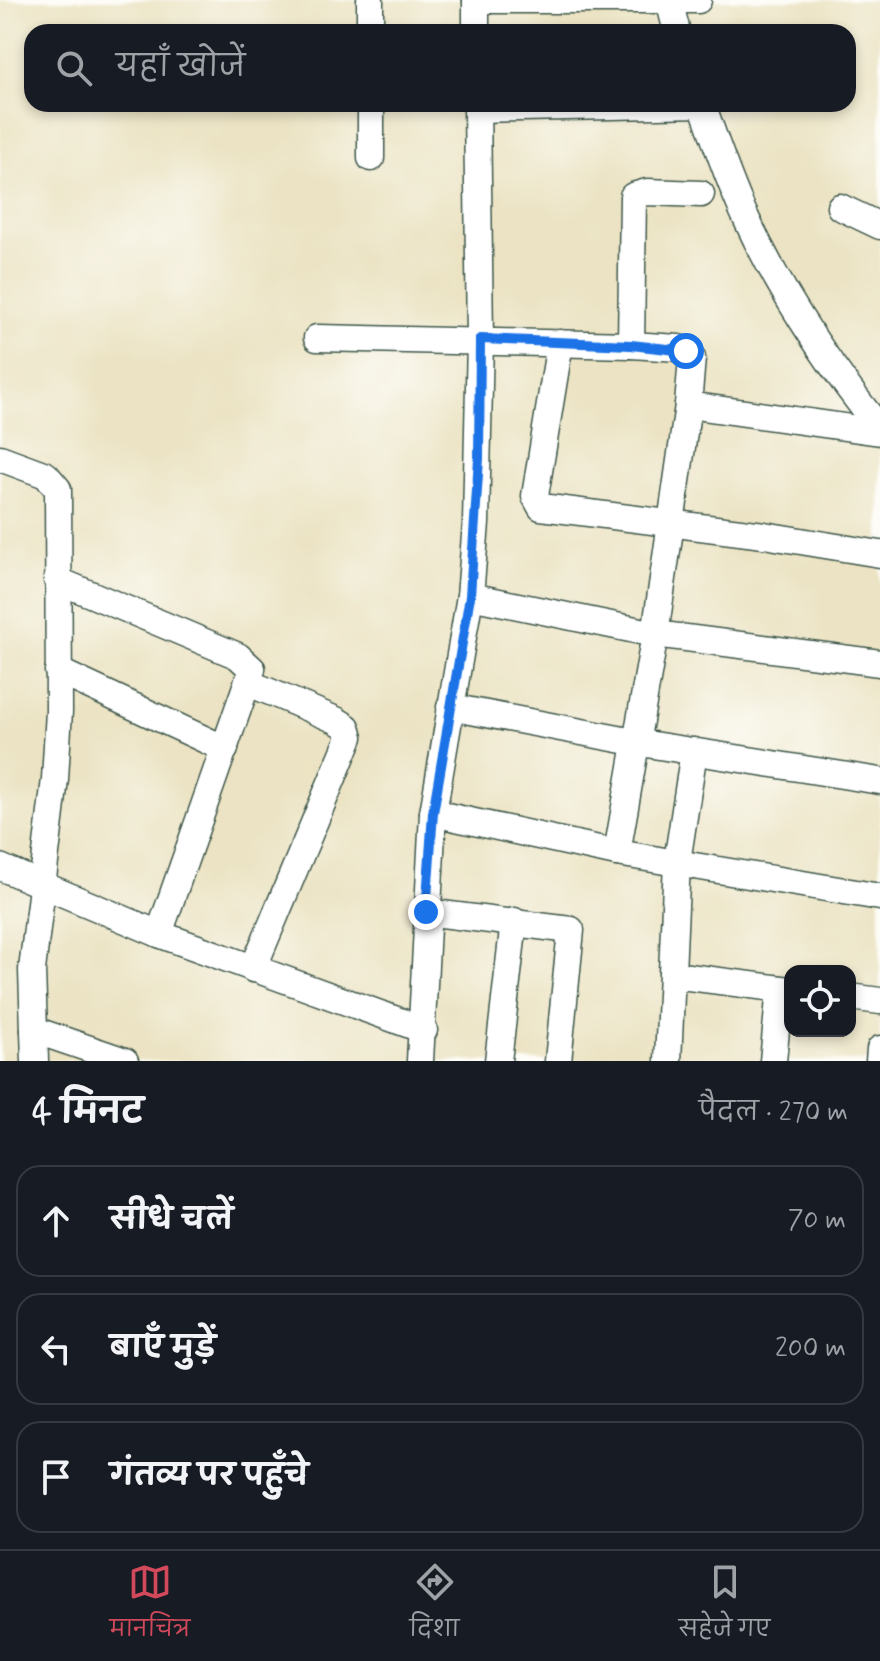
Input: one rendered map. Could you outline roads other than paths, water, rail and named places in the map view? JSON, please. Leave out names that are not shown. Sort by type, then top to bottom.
[{"type":"street","points":[[370,0],[370,24]]},
{"type":"street","points":[[476,24],[476,0],[698,0]]},
{"type":"street","points":[[669,0],[675,24]]},
{"type":"street","points":[[371,112],[371,158]]},
{"type":"street","points":[[420,1061],[433,813],[470,596],[479,459],[477,112]]},
{"type":"street","points":[[705,112],[744,216],[764,255],[825,358],[880,430]]},
{"type":"street","points":[[631,345],[633,196],[647,192],[701,194]]},
{"type":"street","points":[[840,207],[880,226]]},
{"type":"street","points":[[317,338],[480,339],[631,345],[686,351],[693,363],[655,634],[617,853]]},
{"type":"street","points":[[560,343],[536,503],[551,510],[880,554]]},
{"type":"street","points":[[688,405],[880,430]]},
{"type":"street","points":[[0,458],[46,475],[58,489],[55,779],[32,970],[35,1061]]},
{"type":"street","points":[[57,580],[238,656],[252,669],[159,934]]},
{"type":"street","points":[[470,596],[655,634],[880,663]]},
{"type":"street","points":[[58,671],[225,749]]},
{"type":"street","points":[[249,683],[336,720],[347,727],[350,737],[253,969]]},
{"type":"street","points":[[450,707],[634,742],[880,781]]},
{"type":"street","points":[[668,1061],[677,862],[694,751]]},
{"type":"street","points":[[433,813],[617,853],[880,897]]},
{"type":"street","points":[[0,867],[159,934],[424,1030]]},
{"type":"street","points":[[426,912],[571,930],[558,1061]]},
{"type":"street","points":[[498,1061],[514,921]]},
{"type":"street","points":[[673,975],[784,989]]},
{"type":"street","points":[[773,1061],[784,995]]},
{"type":"street","points":[[856,998],[880,1001]]},
{"type":"street","points":[[34,1030],[125,1061]]},
{"type":"street","points":[[879,1061],[880,1049]]}]
